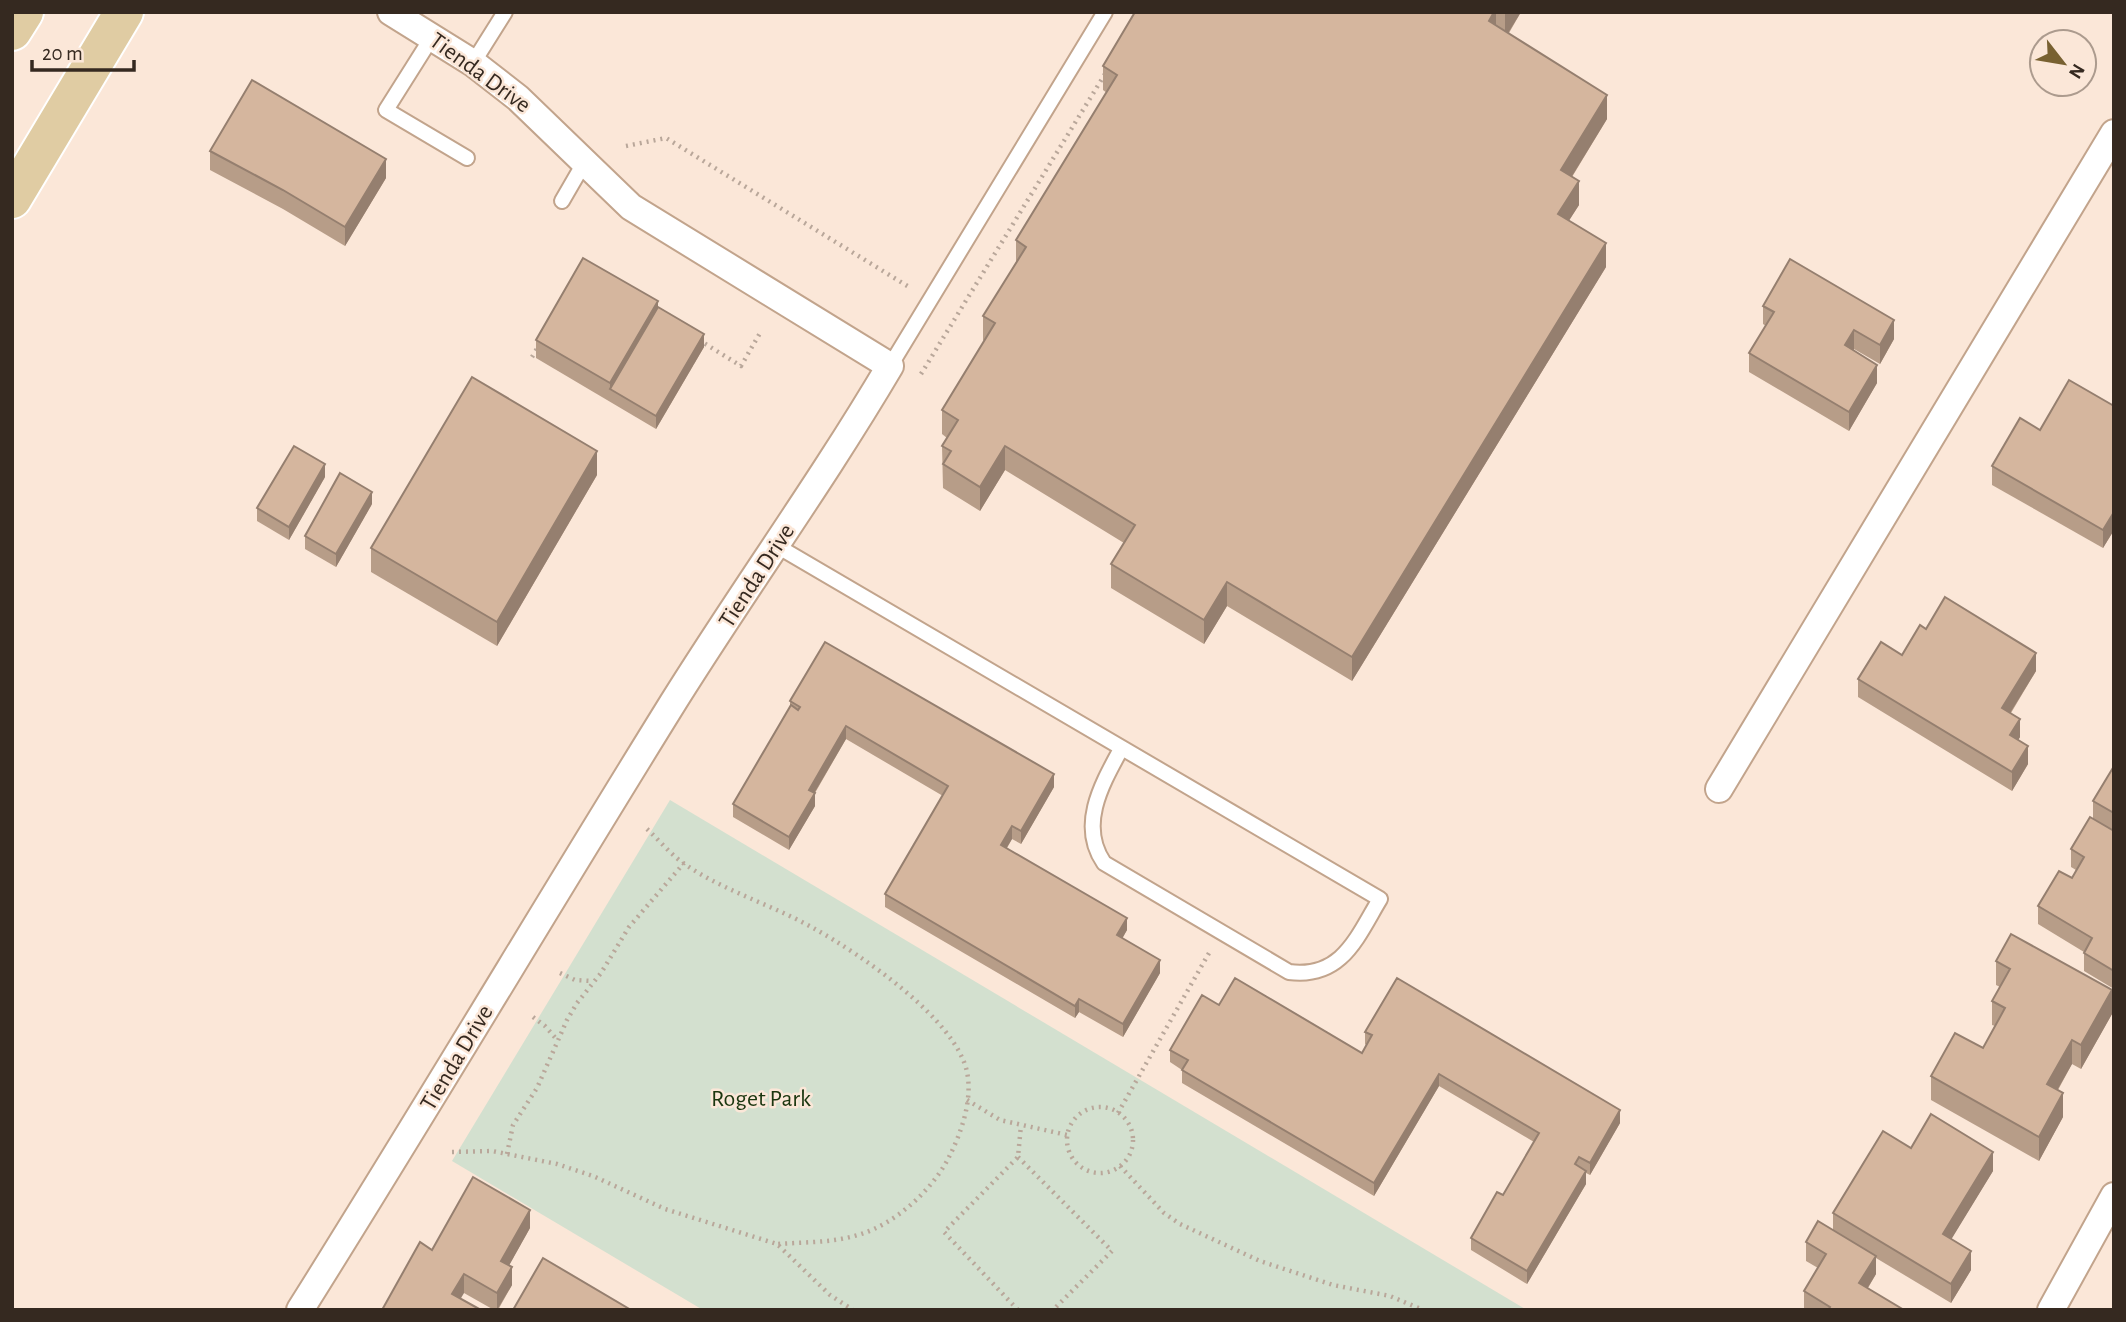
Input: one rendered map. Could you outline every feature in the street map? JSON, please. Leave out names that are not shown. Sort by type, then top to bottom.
[{"type":"main road","points":[[12,31],[24,12]]},
{"type":"main road","points":[[12,199],[124,12]]},
{"type":"street","name":"Tienda Drive","points":[[300,1310],[671,706],[837,455],[890,366],[631,207],[541,118],[473,63],[391,12]]},
{"type":"street","points":[[1719,789],[2114,133]]},
{"type":"street","points":[[2051,1310],[2114,1196]]},
{"type":"lane","points":[[473,63],[505,12]]},
{"type":"lane","points":[[890,366],[1105,12]]},
{"type":"lane","points":[[432,37],[386,110],[467,158]]},
{"type":"lane","points":[[562,201],[584,163]]},
{"type":"lane","points":[[777,546],[1380,898],[1349,950],[1334,963],[1315,972],[1289,971],[1104,863],[1097,854],[1092,827],[1094,811],[1104,781],[1121,748]]},
{"type":"path","points":[[919,379],[1107,70]]},
{"type":"path","points":[[626,146],[666,138],[909,287],[892,314],[940,343]]},
{"type":"path","points":[[696,338],[741,366],[760,333]]},
{"type":"path","points":[[532,357],[538,346]]},
{"type":"path","points":[[452,1152],[492,1151],[569,1168],[665,1209],[777,1244],[837,1240],[862,1234],[897,1215],[912,1203],[945,1164],[962,1126],[967,1100],[967,1072],[960,1052],[947,1033],[920,1004],[855,953],[814,928],[747,899],[684,863],[647,829]]},
{"type":"path","points":[[508,1154],[513,1125],[541,1080],[567,1020],[601,973],[629,927],[684,863]]},
{"type":"path","points":[[1118,1113],[1221,933]]},
{"type":"path","points":[[560,972],[575,980],[593,981]]},
{"type":"path","points":[[533,1017],[558,1041]]},
{"type":"path","points":[[967,1100],[1000,1120],[1067,1135]]},
{"type":"path","points":[[1102,1107],[1118,1113],[1129,1126],[1133,1137],[1132,1148],[1120,1166],[1101,1173],[1081,1168],[1069,1152],[1067,1135],[1072,1121],[1091,1108],[1102,1107]]},
{"type":"path","points":[[1018,1310],[944,1232],[1018,1157],[1021,1125]]},
{"type":"path","points":[[1018,1157],[1112,1251],[1053,1310]]},
{"type":"path","points":[[1120,1166],[1164,1213],[1180,1224],[1271,1264],[1333,1284],[1390,1296],[1423,1310]]},
{"type":"path","points":[[777,1244],[830,1295],[853,1310]]},
{"type":"green space","name":"Roget Park","points":[[670,800],[1527,1310],[703,1310],[452,1161]]},
{"type":"building","points":[[1135,12],[1494,12],[1489,21],[1607,95],[1561,170],[1579,181],[1558,214],[1606,243],[1352,657],[1227,582],[1204,620],[1111,564],[1135,525],[1005,446],[980,487],[943,464],[951,451],[942,446],[958,420],[942,410],[995,323],[983,316],[1026,247],[1016,240],[1117,75],[1103,66]]},
{"type":"building","points":[[252,80],[386,159],[345,227],[210,151]]},
{"type":"building","points":[[583,258],[658,301],[610,383],[536,340]]},
{"type":"building","points":[[1790,259],[1894,320],[1880,345],[1854,330],[1845,345],[1877,365],[1849,412],[1749,353],[1774,312],[1763,306]]},
{"type":"building","points":[[658,307],[704,334],[656,416],[610,389]]},
{"type":"building","points":[[472,377],[597,451],[497,622],[371,548]]},
{"type":"building","points":[[2069,380],[2114,406],[2114,512],[2103,530],[1992,466],[2020,418],[2040,430]]},
{"type":"building","points":[[294,446],[325,464],[289,527],[257,508]]},
{"type":"building","points":[[340,473],[372,492],[336,554],[305,536]]},
{"type":"building","points":[[1945,597],[2036,653],[2002,708],[2020,719],[2010,735],[2028,746],[2012,772],[1858,679],[1881,642],[1902,655],[1920,625],[1926,629]]},
{"type":"building","points":[[825,642],[1054,774],[1021,831],[1012,826],[1001,845],[1127,918],[1117,935],[1160,960],[1123,1024],[1079,999],[1075,1006],[885,894],[948,786],[846,726],[809,790],[815,793],[789,837],[733,804],[791,705],[798,710],[800,707],[790,701]]},
{"type":"building","points":[[2114,766],[2114,813],[2093,801]]},
{"type":"building","points":[[2090,817],[2114,831],[2114,971],[2084,953],[2092,938],[2038,906],[2059,871],[2072,878],[2084,857],[2071,849]]},
{"type":"building","points":[[2011,934],[2112,990],[2081,1045],[2072,1040],[2047,1084],[2063,1093],[2039,1137],[1931,1076],[1955,1033],[1983,1048],[2005,1008],[1992,1001],[2010,969],[1996,961]]},
{"type":"building","points":[[1235,978],[1362,1053],[1372,1035],[1365,1032],[1397,978],[1620,1110],[1590,1163],[1579,1157],[1575,1164],[1586,1171],[1527,1271],[1471,1238],[1497,1192],[1503,1195],[1539,1133],[1439,1074],[1374,1183],[1182,1070],[1188,1060],[1170,1050],[1202,995],[1219,1005]]},
{"type":"building","points":[[1931,1114],[1993,1152],[1943,1234],[1971,1251],[1951,1284],[1833,1213],[1883,1131],[1911,1148]]},
{"type":"building","points":[[473,1177],[530,1210],[501,1261],[512,1267],[497,1293],[464,1274],[452,1294],[481,1310],[382,1310],[420,1242],[432,1250]]},
{"type":"building","points":[[1818,1221],[1876,1256],[1859,1283],[1904,1310],[1828,1310],[1830,1307],[1804,1291],[1826,1254],[1806,1242]]},
{"type":"building","points":[[543,1258],[631,1310],[513,1310]]}]
